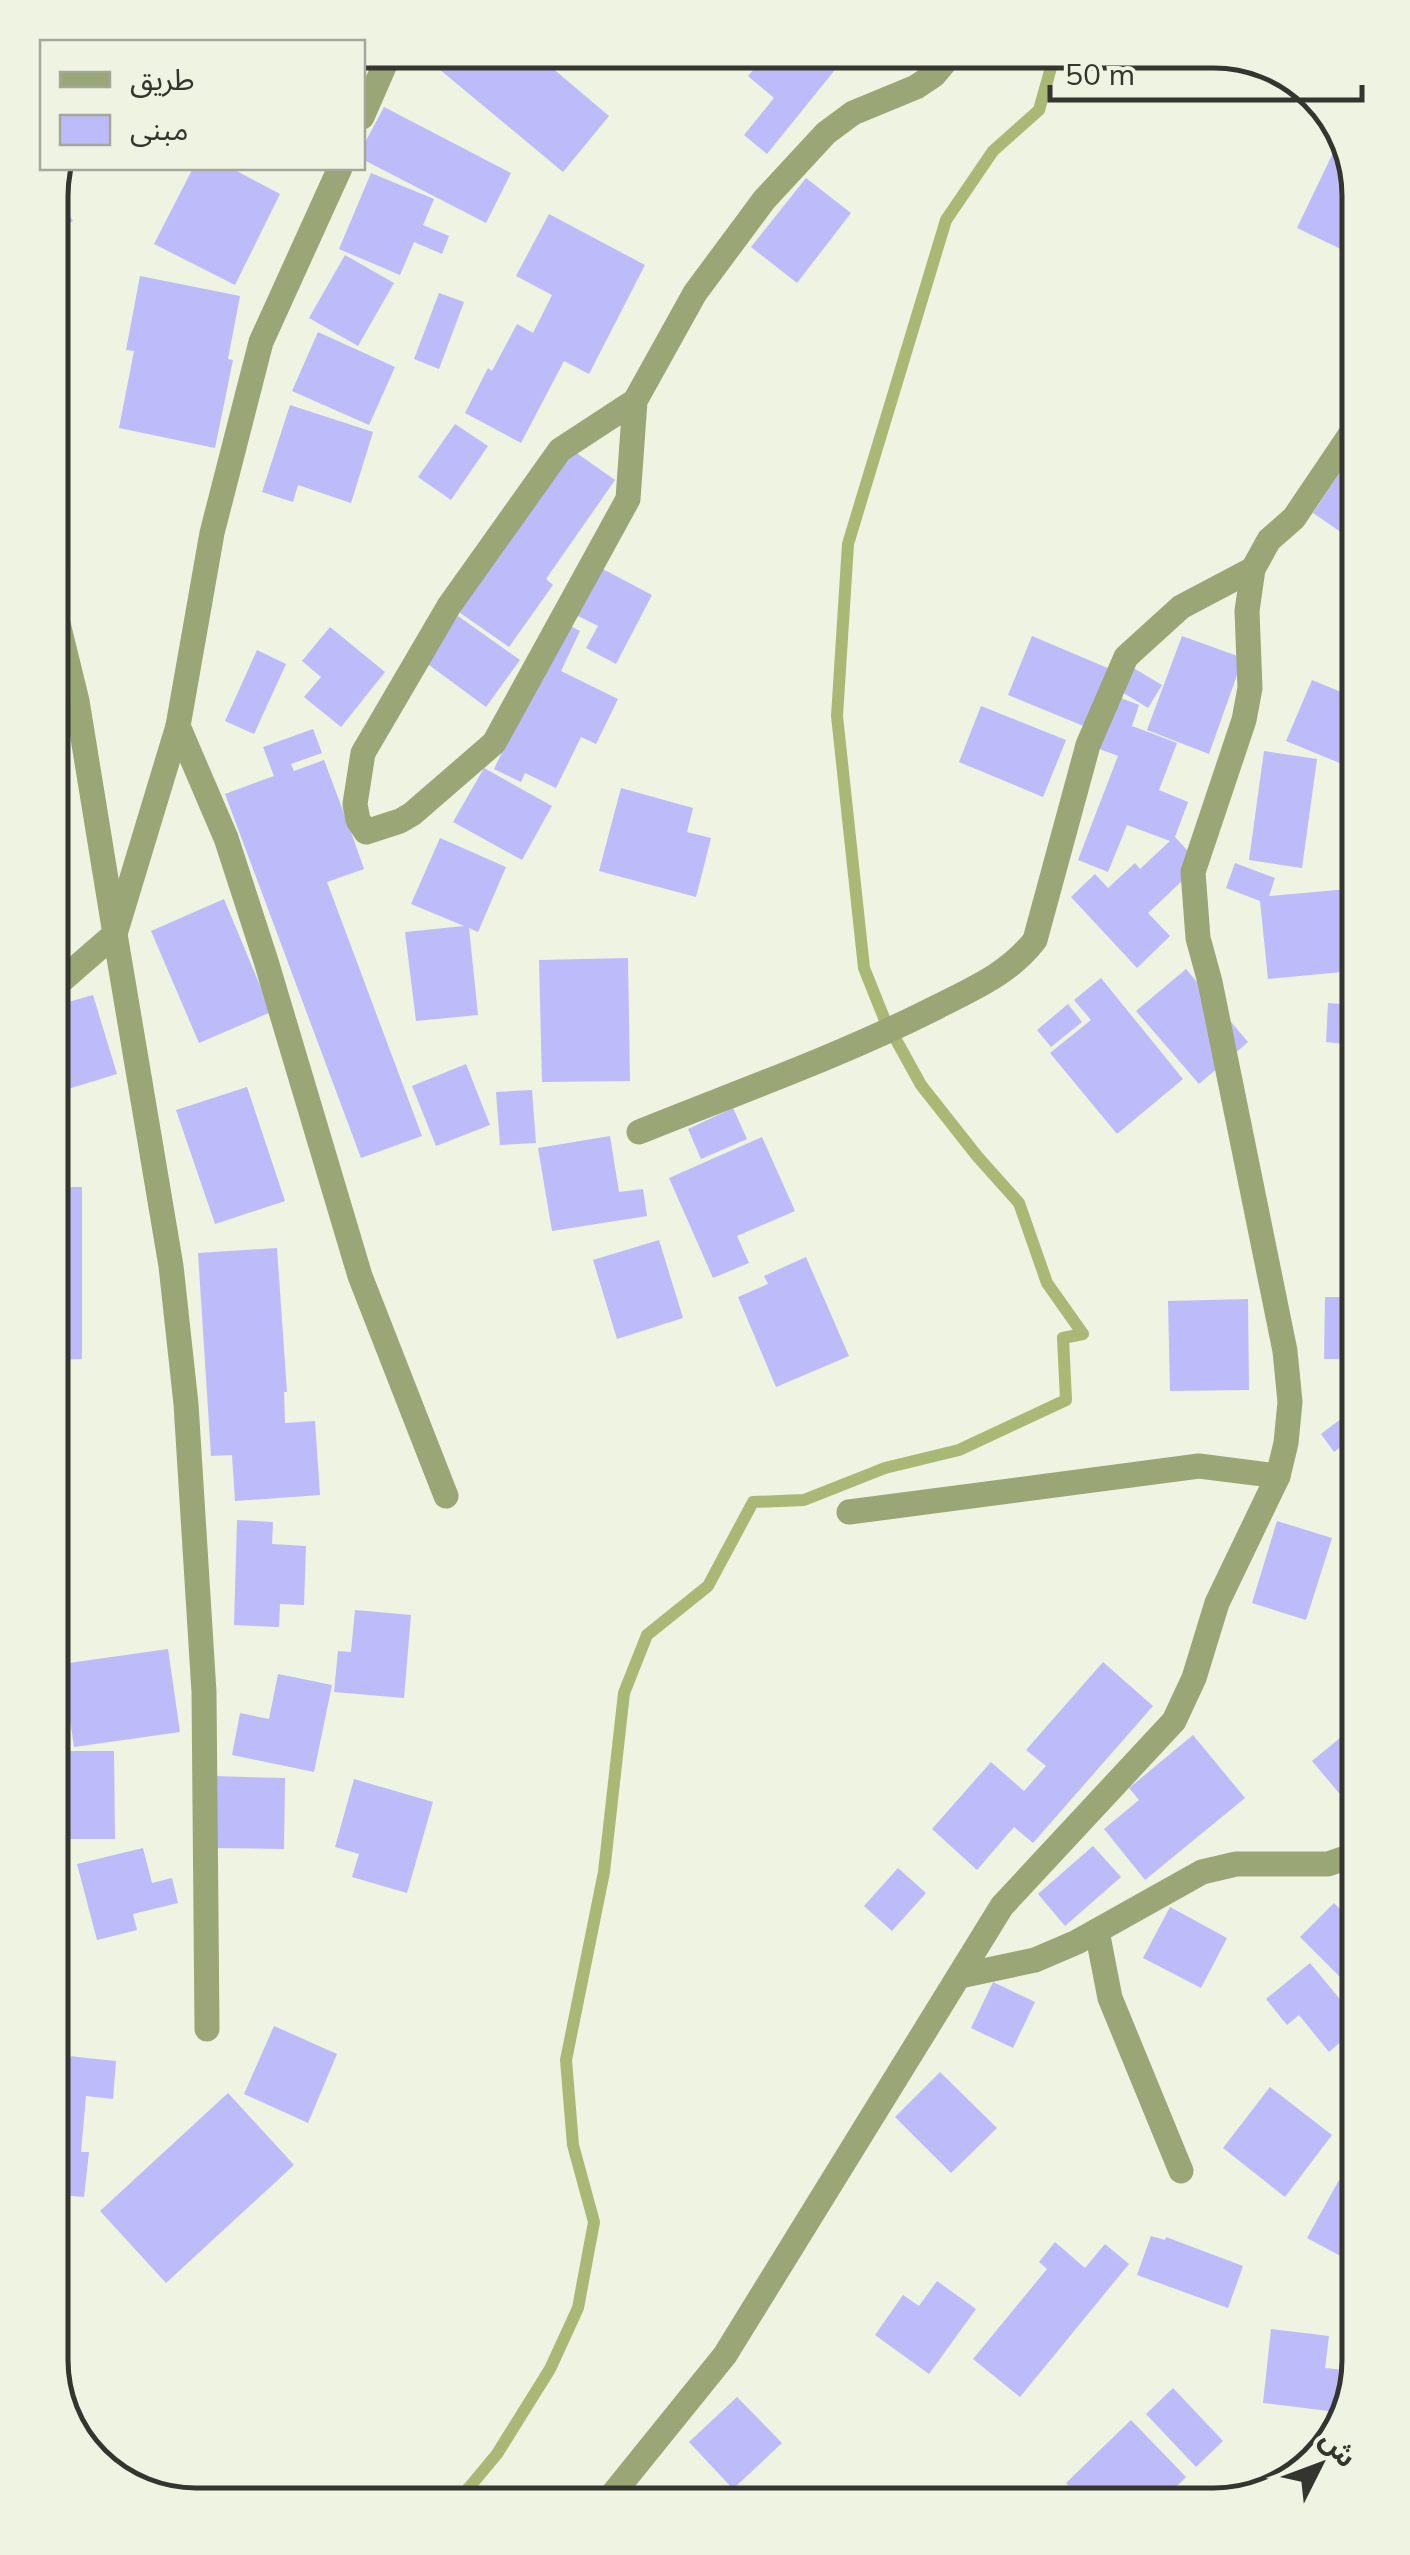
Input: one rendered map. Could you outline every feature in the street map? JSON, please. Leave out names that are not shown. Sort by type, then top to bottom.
[{"type":"street","points":[[365,107],[377,68]]},
{"type":"street","points":[[635,401],[560,450],[448,606],[364,753],[355,804],[358,820],[366,832],[412,814],[494,744],[628,499],[635,401],[695,293],[764,200],[826,133],[853,114],[916,86],[940,68]]},
{"type":"street","points":[[68,974],[114,934],[178,726],[212,533],[261,342],[339,170]]},
{"type":"street","points":[[618,2487],[726,2356],[1002,1906],[1174,1720],[1194,1678],[1217,1603],[1278,1476],[1290,1402],[1285,1351],[1198,938],[1193,872],[1244,720],[1250,688],[1247,611],[1253,569],[1270,540],[1294,518],[1342,446]]},
{"type":"street","points":[[639,1132],[891,1030],[1000,975],[1022,957],[1035,940],[1088,744],[1126,657],[1181,608],[1253,569]]},
{"type":"street","points":[[68,662],[78,701],[171,1266],[186,1404],[204,1692],[208,2029]]},
{"type":"street","points":[[178,726],[237,873],[360,1276],[446,1496]]},
{"type":"street","points":[[849,1512],[1199,1466],[1278,1476]]},
{"type":"street","points":[[960,1976],[1035,1960],[1097,1931],[1202,1872],[1236,1864],[1328,1864],[1342,1859]]},
{"type":"street","points":[[1097,1931],[1110,1998],[1181,2171]]},
{"type":"building","points":[[438,68],[552,68],[609,116],[563,172]]},
{"type":"building","points":[[755,68],[836,68],[767,154],[744,135],[774,98],[748,76]]},
{"type":"building","points":[[384,107],[511,173],[486,223],[365,161],[365,142]]},
{"type":"building","points":[[1334,150],[1342,195],[1342,250],[1297,228]]},
{"type":"building","points":[[192,170],[235,170],[280,194],[235,285],[154,244]]},
{"type":"building","points":[[371,173],[434,199],[423,225],[449,236],[442,254],[414,242],[400,275],[339,249]]},
{"type":"building","points":[[806,178],[851,213],[797,283],[751,247]]},
{"type":"building","points":[[549,214],[645,265],[589,374],[564,361],[521,443],[465,413],[517,324],[533,333],[552,295],[516,276]]},
{"type":"building","points":[[345,255],[394,283],[358,346],[309,318]]},
{"type":"building","points":[[140,276],[240,296],[228,359],[233,360],[215,448],[119,428],[134,351],[126,350]]},
{"type":"building","points":[[439,293],[464,302],[439,369],[414,359]]},
{"type":"building","points":[[318,332],[395,367],[369,425],[292,391]]},
{"type":"building","points":[[290,405],[373,432],[351,503],[298,485],[293,502],[262,492]]},
{"type":"building","points":[[455,424],[488,446],[451,500],[418,477]]},
{"type":"building","points":[[568,447],[615,480],[546,579],[553,585],[509,647],[456,610]]},
{"type":"building","points":[[1342,469],[1342,533],[1313,513]]},
{"type":"building","points":[[599,567],[652,595],[616,664],[586,648],[598,626],[574,614]]},
{"type":"building","points":[[458,616],[520,660],[486,707],[425,662]]},
{"type":"building","points":[[565,623],[580,631],[561,671],[618,699],[596,744],[581,737],[556,788],[525,773],[521,782],[494,769]]},
{"type":"building","points":[[330,627],[385,672],[341,727],[304,697],[321,677],[302,661]]},
{"type":"building","points":[[1032,636],[1110,669],[1086,727],[1008,695]]},
{"type":"building","points":[[1182,636],[1243,658],[1209,754],[1147,730]]},
{"type":"building","points":[[257,650],[286,664],[254,734],[225,721]]},
{"type":"building","points":[[1130,666],[1162,685],[1148,708],[1117,689]]},
{"type":"building","points":[[1312,680],[1342,692],[1342,764],[1286,741]]},
{"type":"building","points":[[1116,696],[1139,705],[1132,726],[1177,743],[1159,790],[1188,802],[1175,837],[1200,864],[1148,913],[1170,936],[1137,968],[1071,897],[1095,874],[1108,888],[1135,863],[1140,869],[1170,841],[1127,825],[1108,872],[1078,860],[1118,756],[1097,748]]},
{"type":"building","points":[[981,706],[1066,740],[1043,797],[959,762]]},
{"type":"building","points":[[313,729],[322,753],[291,764],[294,771],[324,760],[350,829],[364,869],[327,882],[422,1136],[361,1158],[225,794],[274,776],[263,747]]},
{"type":"building","points":[[1264,751],[1317,759],[1302,868],[1249,860]]},
{"type":"building","points":[[484,768],[552,806],[522,860],[453,822]]},
{"type":"building","points":[[621,788],[693,808],[687,832],[711,838],[696,897],[599,871]]},
{"type":"building","points":[[440,838],[506,867],[478,932],[469,928],[478,1015],[416,1021],[405,932],[464,926],[411,904]]},
{"type":"building","points":[[1235,863],[1275,878],[1269,896],[1342,890],[1342,972],[1268,979],[1260,901],[1226,888]]},
{"type":"building","points":[[224,899],[271,1012],[199,1043],[151,931]]},
{"type":"building","points":[[628,958],[630,1081],[542,1082],[539,960]]},
{"type":"building","points":[[1186,969],[1248,1042],[1199,1084],[1136,1011]]},
{"type":"building","points":[[1101,978],[1183,1079],[1117,1134],[1050,1053],[1091,1020],[1074,1000]]},
{"type":"building","points":[[93,995],[117,1074],[68,1089],[68,1002]]},
{"type":"building","points":[[1328,1003],[1342,1004],[1342,1044],[1326,1042]]},
{"type":"building","points":[[1068,1004],[1082,1022],[1051,1047],[1037,1030]]},
{"type":"building","points":[[466,1064],[490,1125],[436,1146],[412,1086]]},
{"type":"building","points":[[247,1087],[285,1201],[215,1224],[176,1110]]},
{"type":"building","points":[[532,1090],[536,1143],[500,1145],[496,1092]]},
{"type":"building","points":[[733,1108],[747,1139],[701,1159],[688,1129]]},
{"type":"building","points":[[610,1136],[619,1192],[643,1189],[647,1216],[552,1231],[538,1148]]},
{"type":"building","points":[[762,1137],[795,1211],[737,1236],[749,1263],[713,1278],[669,1178]]},
{"type":"building","points":[[68,1187],[82,1187],[82,1359],[68,1360]]},
{"type":"building","points":[[659,1240],[683,1318],[617,1339],[593,1260]]},
{"type":"building","points":[[277,1248],[287,1392],[285,1423],[315,1421],[320,1495],[235,1501],[232,1455],[211,1456],[198,1253]]},
{"type":"building","points":[[806,1257],[849,1356],[776,1387],[738,1297],[768,1284],[764,1276]]},
{"type":"building","points":[[1325,1297],[1342,1297],[1342,1359],[1324,1359]]},
{"type":"building","points":[[1248,1299],[1249,1390],[1170,1391],[1168,1301]]},
{"type":"building","points":[[1342,1418],[1342,1446],[1334,1452],[1321,1434]]},
{"type":"building","points":[[237,1520],[273,1522],[272,1544],[306,1546],[304,1605],[280,1604],[279,1627],[234,1625]]},
{"type":"building","points":[[1277,1521],[1332,1538],[1306,1620],[1252,1603]]},
{"type":"building","points":[[355,1610],[411,1615],[404,1698],[334,1692],[338,1651],[351,1652]]},
{"type":"building","points":[[168,1649],[180,1732],[74,1747],[68,1706],[68,1663]]},
{"type":"building","points":[[1103,1662],[1153,1706],[1033,1843],[1014,1827],[977,1870],[932,1829],[991,1762],[1024,1791],[1046,1766],[1026,1750]]},
{"type":"building","points":[[278,1674],[332,1685],[314,1772],[232,1755],[240,1713],[269,1719]]},
{"type":"building","points":[[1193,1735],[1245,1798],[1145,1880],[1104,1829],[1139,1800],[1129,1788]]},
{"type":"building","points":[[1342,1736],[1342,1797],[1312,1761]]},
{"type":"building","points":[[68,1751],[114,1751],[115,1839],[68,1839]]},
{"type":"building","points":[[213,1776],[285,1778],[284,1849],[211,1848]]},
{"type":"building","points":[[354,1779],[433,1802],[407,1893],[352,1877],[359,1854],[335,1847]]},
{"type":"building","points":[[1093,1846],[1121,1877],[1065,1926],[1038,1894]]},
{"type":"building","points":[[143,1848],[152,1883],[172,1878],[178,1903],[133,1914],[137,1930],[97,1940],[77,1864]]},
{"type":"building","points":[[898,1868],[926,1893],[892,1931],[864,1906]]},
{"type":"building","points":[[1334,1903],[1342,1911],[1342,1979],[1300,1937]]},
{"type":"building","points":[[1170,1907],[1227,1938],[1201,1988],[1143,1958]]},
{"type":"building","points":[[1310,1963],[1342,2002],[1342,2041],[1329,2052],[1299,2015],[1287,2025],[1266,1999]]},
{"type":"building","points":[[993,1982],[1035,2002],[1013,2048],[971,2028]]},
{"type":"building","points":[[274,2026],[337,2054],[308,2123],[244,2094]]},
{"type":"building","points":[[68,2056],[116,2061],[113,2099],[86,2096],[81,2152],[89,2152],[84,2197],[68,2196]]},
{"type":"building","points":[[940,2072],[997,2128],[951,2173],[895,2117]]},
{"type":"building","points":[[1270,2087],[1332,2135],[1285,2197],[1223,2148]]},
{"type":"building","points":[[228,2093],[294,2165],[166,2283],[100,2211]]},
{"type":"building","points":[[1339,2180],[1342,2182],[1342,2257],[1307,2238]]},
{"type":"building","points":[[1151,2236],[1165,2240],[1166,2237],[1243,2266],[1228,2308],[1137,2275]]},
{"type":"building","points":[[1055,2242],[1085,2268],[1105,2244],[1129,2264],[1020,2397],[973,2359],[1047,2269],[1039,2262]]},
{"type":"building","points":[[937,2281],[976,2309],[929,2374],[875,2335],[903,2295],[919,2306]]},
{"type":"building","points":[[1271,2329],[1329,2336],[1325,2368],[1341,2370],[1331,2411],[1263,2403]]},
{"type":"building","points":[[1173,2388],[1223,2441],[1196,2467],[1146,2414]]},
{"type":"building","points":[[737,2397],[782,2443],[732,2488],[689,2442]]},
{"type":"building","points":[[1131,2420],[1186,2477],[1175,2488],[1070,2488],[1066,2483]]},
{"type":"waterway","points":[[469,2487],[497,2454],[550,2369],[578,2308],[594,2222],[573,2145],[566,2060],[604,1872],[624,1693],[647,1635],[708,1586],[753,1502],[804,1500],[885,1468],[959,1450],[1066,1400],[1063,1338],[1083,1334],[1047,1283],[1019,1203],[921,1085],[884,1018],[864,968],[837,716],[848,544],[946,220],[993,151],[1039,110],[1051,68]]}]
